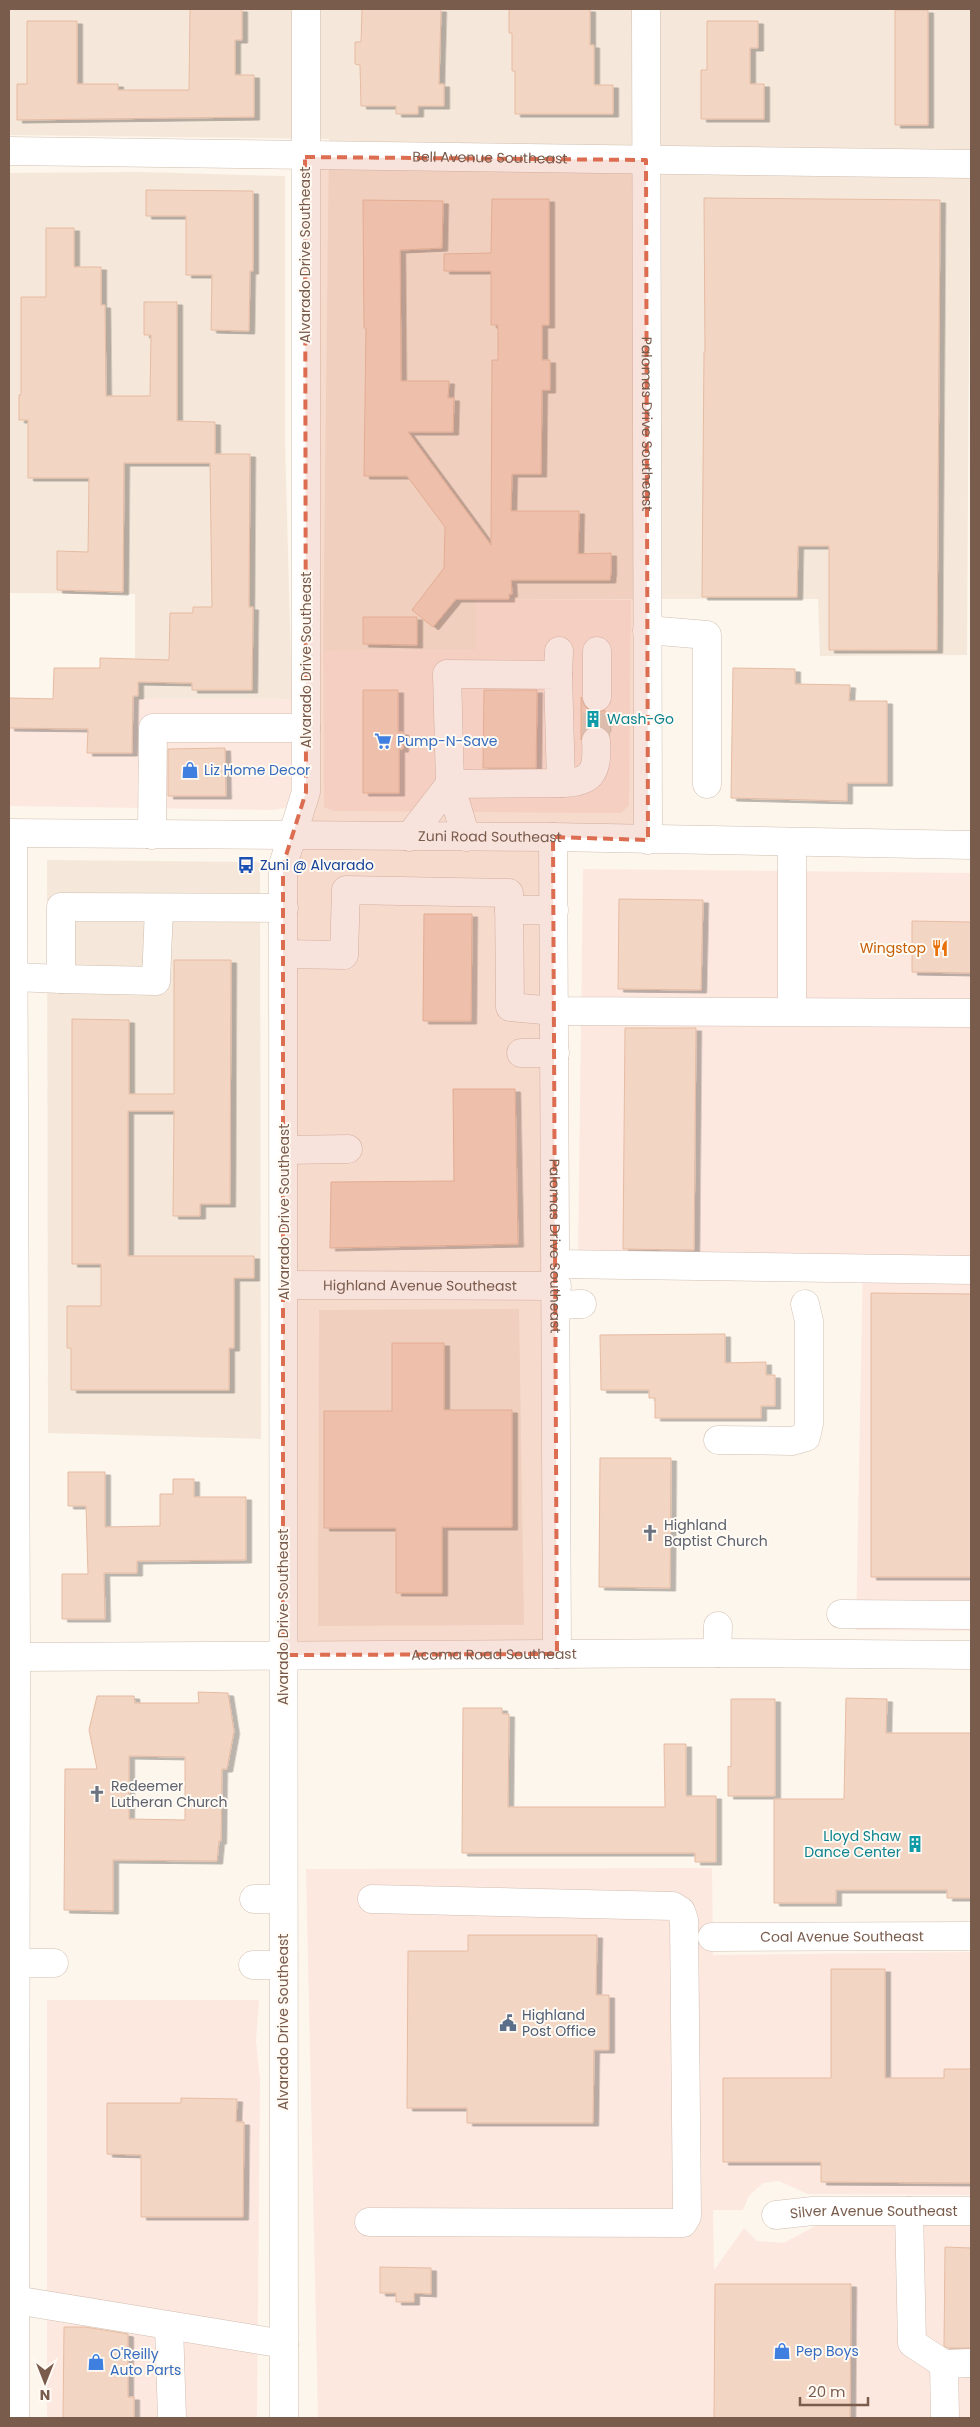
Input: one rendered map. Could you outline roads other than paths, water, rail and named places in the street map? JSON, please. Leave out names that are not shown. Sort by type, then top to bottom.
[{"type":"street","name":"Alvarado Drive Southeast","points":[[284,2418],[283,865],[306,792],[306,9]]},
{"type":"street","name":"Palomas Drive Southeast","points":[[646,9],[648,840]]},
{"type":"street","name":"Bell Avenue Southeast","points":[[9,151],[305,157],[971,164]]},
{"type":"street","points":[[648,630],[707,635],[707,784]]},
{"type":"street","points":[[597,651],[597,697]]},
{"type":"street","points":[[466,836],[450,784],[447,674],[558,663],[561,783]]},
{"type":"street","points":[[152,835],[153,728],[306,728]]},
{"type":"street","points":[[450,784],[578,783],[586,779],[596,762],[596,741]]},
{"type":"street","points":[[409,836],[450,784]]},
{"type":"street","points":[[11,833],[14,977],[12,1103],[12,1582],[16,1657],[12,1799],[12,1910],[16,1963],[12,2216],[15,2300],[15,2418]]},
{"type":"street","name":"Zuni Road Southeast","points":[[11,833],[553,837],[971,845]]},
{"type":"street","name":"Palomas Drive Southeast","points":[[553,837],[554,1011],[563,1290],[557,1654]]},
{"type":"street","points":[[792,842],[792,1011]]},
{"type":"street","points":[[284,954],[344,954],[346,890],[509,893],[510,1007],[554,1011],[971,1013]]},
{"type":"street","points":[[61,978],[61,907],[284,908]]},
{"type":"street","points":[[14,977],[156,981],[159,908]]},
{"type":"street","points":[[509,910],[554,910]]},
{"type":"street","points":[[521,1053],[555,1053]]},
{"type":"street","points":[[284,1150],[348,1149]]},
{"type":"street","name":"Highland Avenue Southeast","points":[[284,1285],[563,1290],[971,1270]]},
{"type":"street","points":[[718,1440],[792,1441],[806,1437],[809,1415],[808,1321],[806,1304]]},
{"type":"street","points":[[842,1614],[971,1615]]},
{"type":"street","points":[[717,1653],[718,1626]]},
{"type":"street","name":"Acoma Road Southeast","points":[[16,1657],[717,1653],[971,1655]]},
{"type":"street","points":[[254,1899],[283,1899]]},
{"type":"street","points":[[369,2222],[684,2223],[687,2216],[688,2148],[684,1920],[681,1911],[673,1906],[372,1899]]},
{"type":"street","name":"Coal Avenue Southeast","points":[[712,1937],[971,1936]]},
{"type":"street","points":[[16,1963],[54,1963]]},
{"type":"street","points":[[253,1965],[283,1965]]},
{"type":"street","name":"Silver Avenue Southeast","points":[[776,2215],[812,2211],[971,2211]]},
{"type":"street","points":[[909,2212],[912,2343],[944,2364],[971,2363]]},
{"type":"street","points":[[15,2300],[284,2344]]},
{"type":"street","points":[[169,2326],[172,2418]]},
{"type":"street","points":[[944,2364],[945,2418]]},
{"type":"tunnel","points":[[596,741],[597,697]]},
{"type":"place","name":"Wash-Go","points":[[593,719]]},
{"type":"place","name":"Pump-N-Save","points":[[383,741]]},
{"type":"place","name":"Liz Home Decor","points":[[190,770]]},
{"type":"place","name":"Zuni @ Alvarado","points":[[246,865]]},
{"type":"place","name":"Wingstop","points":[[940,948]]},
{"type":"place","name":"Highland Baptist Church","points":[[650,1533]]},
{"type":"place","name":"Redeemer Lutheran Church","points":[[97,1794]]},
{"type":"place","name":"Lloyd Shaw Dance Center","points":[[915,1844]]},
{"type":"place","name":"Highland Post Office","points":[[508,2023]]},
{"type":"place","name":"Pep Boys","points":[[782,2351]]},
{"type":"place","name":"O'Reilly Auto Parts","points":[[96,2362]]}]
